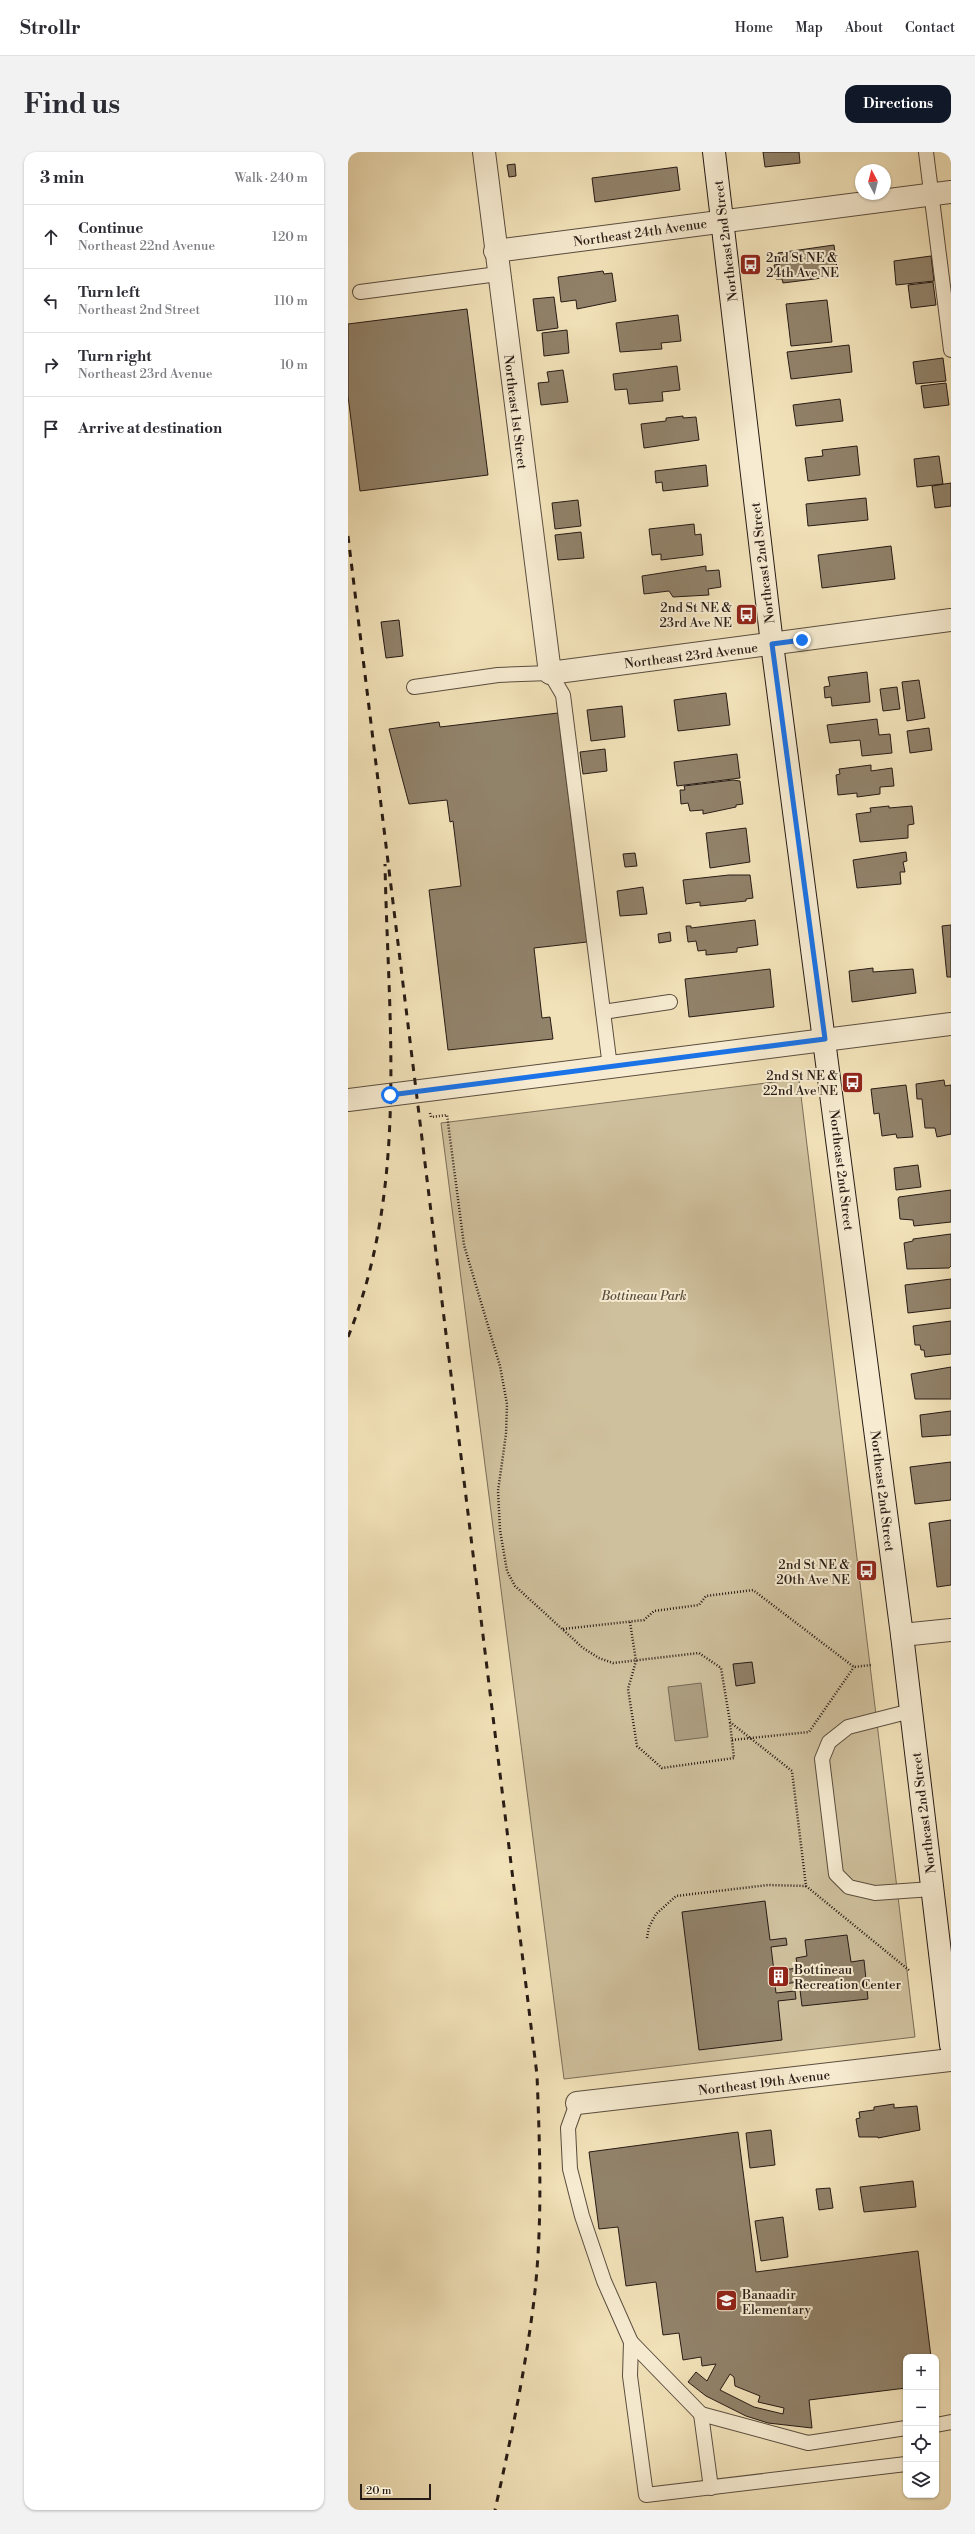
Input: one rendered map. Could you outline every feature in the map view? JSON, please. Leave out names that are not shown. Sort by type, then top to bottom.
[{"type":"street","name":"Northeast 1st Street","points":[[484,152],[495,251],[550,673]]},
{"type":"street","name":"Northeast 2nd Street","points":[[714,152],[772,644],[902,1635],[951,2045]]},
{"type":"street","name":"Northeast 24th Avenue","points":[[495,251],[723,220],[942,193]]},
{"type":"street","name":"Northeast 23rd Avenue","points":[[550,673],[951,620]]},
{"type":"street","points":[[348,1100],[951,1024]]},
{"type":"street","points":[[902,1635],[951,1630]]},
{"type":"street","name":"Northeast 19th Avenue","points":[[577,2103],[951,2060]]},
{"type":"lane","points":[[926,152],[942,193],[951,350]]},
{"type":"lane","points":[[360,292],[498,274]]},
{"type":"lane","points":[[414,687],[498,675],[550,673],[563,695],[610,1067]]},
{"type":"lane","points":[[602,1012],[670,1002]]},
{"type":"lane","points":[[911,1711],[848,1727],[828,1742],[822,1759],[836,1874],[849,1887],[875,1893],[932,1889]]},
{"type":"lane","points":[[577,2103],[568,2128],[570,2169],[582,2216],[604,2281],[631,2342],[701,2414],[808,2443],[903,2428]]},
{"type":"lane","points":[[631,2342],[630,2376],[646,2495],[903,2464]]},
{"type":"lane","points":[[701,2414],[710,2488]]},
{"type":"lane","points":[[939,2424],[951,2422]]},
{"type":"path","points":[[428,1090],[431,1117],[447,1115],[464,1245],[500,1366],[507,1404],[506,1427],[498,1491],[500,1530],[507,1571],[515,1586],[563,1630],[599,1658],[613,1663],[636,1661],[699,1653],[721,1668],[734,1758],[662,1768],[637,1746],[628,1689],[636,1661],[630,1622]]},
{"type":"path","points":[[563,1630],[644,1620],[654,1611],[699,1605],[706,1596],[753,1590],[854,1668]]},
{"type":"path","points":[[732,1740],[808,1732],[854,1668],[871,1665]]},
{"type":"path","points":[[730,1722],[792,1771],[806,1886]]},
{"type":"path","points":[[647,1938],[649,1927],[656,1914],[676,1896],[768,1885],[806,1886],[910,1971]]},
{"type":"green space","name":"Bottineau Park","points":[[799,1079],[915,2037],[564,2079],[441,1123]]},
{"type":"shaded area","points":[[701,1683],[708,1737],[675,1741],[668,1687]]},
{"type":"building","points":[[763,152],[799,152],[800,163],[765,167]]},
{"type":"building","points":[[515,164],[516,176],[509,177],[507,165]]},
{"type":"building","points":[[677,167],[680,190],[595,202],[592,178]]},
{"type":"building","points":[[834,245],[838,276],[783,283],[782,279],[776,279],[774,265],[780,264],[778,253]]},
{"type":"building","points":[[931,256],[934,281],[896,285],[894,261]]},
{"type":"building","points":[[603,271],[604,274],[612,273],[616,301],[577,309],[576,300],[561,302],[558,277]]},
{"type":"building","points":[[933,282],[936,305],[911,308],[908,285]]},
{"type":"building","points":[[554,297],[558,328],[537,331],[533,299]]},
{"type":"building","points":[[827,300],[832,342],[791,346],[786,304]]},
{"type":"building","points":[[467,309],[488,475],[360,491],[348,396],[348,324]]},
{"type":"building","points":[[678,315],[681,341],[661,343],[662,349],[620,352],[616,323]]},
{"type":"building","points":[[567,330],[569,353],[544,356],[542,333]]},
{"type":"building","points":[[849,345],[852,372],[791,379],[787,352]]},
{"type":"building","points":[[943,358],[946,381],[916,384],[913,362]]},
{"type":"building","points":[[677,366],[680,390],[662,392],[663,401],[629,404],[627,389],[615,390],[613,374]]},
{"type":"building","points":[[563,370],[568,402],[541,405],[538,383],[549,382],[547,372]]},
{"type":"building","points":[[946,383],[949,405],[924,408],[921,386]]},
{"type":"building","points":[[840,399],[843,421],[796,426],[793,405]]},
{"type":"building","points":[[683,416],[683,418],[696,417],[699,440],[644,448],[641,424],[666,421],[666,418]]},
{"type":"building","points":[[857,446],[860,475],[808,481],[805,458],[823,456],[822,450]]},
{"type":"building","points":[[939,456],[943,484],[917,487],[914,459]]},
{"type":"building","points":[[706,465],[708,486],[663,491],[662,482],[656,483],[655,471]]},
{"type":"building","points":[[951,483],[951,506],[935,508],[932,486]]},
{"type":"building","points":[[866,498],[868,520],[808,526],[806,504]]},
{"type":"building","points":[[578,500],[581,526],[555,529],[552,503]]},
{"type":"building","points":[[694,524],[695,535],[701,534],[703,555],[661,560],[661,554],[652,555],[649,529]]},
{"type":"building","points":[[581,532],[584,558],[558,560],[555,535]]},
{"type":"building","points":[[891,546],[895,579],[822,588],[818,555]]},
{"type":"building","points":[[706,566],[706,571],[719,570],[721,587],[708,589],[709,595],[673,597],[669,591],[644,594],[642,576]]},
{"type":"building","points":[[399,620],[403,656],[386,658],[381,622]]},
{"type":"building","points":[[867,672],[870,702],[832,706],[831,697],[825,698],[824,687],[830,686],[828,677]]},
{"type":"building","points":[[919,680],[925,718],[907,721],[902,682]]},
{"type":"building","points":[[897,687],[900,709],[883,711],[880,689]]},
{"type":"building","points":[[726,693],[730,725],[678,731],[674,700]]},
{"type":"building","points":[[622,706],[625,737],[591,741],[587,710]]},
{"type":"building","points":[[558,713],[587,942],[534,948],[542,1018],[550,1017],[553,1039],[448,1050],[429,890],[461,886],[453,821],[450,822],[447,800],[409,804],[389,729],[439,722],[440,727]]},
{"type":"building","points":[[877,719],[879,735],[890,734],[892,753],[862,756],[860,740],[830,743],[827,725]]},
{"type":"building","points":[[929,728],[932,750],[910,753],[907,731]]},
{"type":"building","points":[[605,749],[607,771],[583,774],[580,752]]},
{"type":"building","points":[[737,754],[740,778],[677,786],[674,762]]},
{"type":"building","points":[[871,765],[871,771],[892,768],[894,786],[880,787],[880,794],[857,797],[857,793],[838,795],[836,775],[840,774],[839,769]]},
{"type":"building","points":[[733,780],[740,781],[743,804],[736,805],[736,807],[703,814],[703,810],[690,811],[688,803],[681,804],[680,790],[685,790],[684,786]]},
{"type":"building","points":[[889,806],[889,808],[912,806],[914,824],[908,825],[908,838],[860,842],[856,814],[871,812],[870,808]]},
{"type":"building","points":[[746,828],[750,862],[710,868],[706,833]]},
{"type":"building","points":[[906,852],[907,861],[903,862],[905,872],[900,872],[901,884],[857,888],[853,860]]},
{"type":"building","points":[[635,853],[637,866],[625,867],[623,854]]},
{"type":"building","points":[[729,875],[750,875],[753,898],[746,899],[746,901],[700,906],[700,902],[686,904],[683,880]]},
{"type":"building","points":[[643,887],[647,914],[620,916],[617,891]]},
{"type":"building","points":[[755,920],[758,945],[737,948],[737,952],[706,955],[706,950],[698,951],[696,941],[688,942],[686,926],[691,926],[691,928]]},
{"type":"building","points":[[951,925],[951,977],[947,977],[942,926]]},
{"type":"building","points":[[670,932],[671,941],[659,943],[658,934]]},
{"type":"building","points":[[873,968],[873,972],[913,969],[916,993],[852,1002],[849,971]]},
{"type":"building","points":[[770,969],[774,1007],[689,1017],[685,979]]},
{"type":"building","points":[[944,1080],[945,1086],[951,1085],[951,1134],[937,1137],[935,1128],[925,1128],[922,1099],[917,1099],[916,1084]]},
{"type":"building","points":[[906,1085],[913,1137],[897,1138],[896,1134],[882,1136],[879,1113],[874,1114],[871,1089]]},
{"type":"building","points":[[918,1165],[921,1187],[896,1190],[894,1168]]},
{"type":"building","points":[[951,1190],[951,1222],[914,1226],[913,1220],[900,1219],[899,1197]]},
{"type":"building","points":[[951,1234],[951,1266],[949,1268],[907,1269],[904,1243],[913,1241],[913,1239]]},
{"type":"building","points":[[951,1279],[951,1308],[908,1313],[905,1285]]},
{"type":"building","points":[[951,1321],[951,1354],[925,1357],[924,1350],[921,1350],[920,1345],[915,1345],[913,1326]]},
{"type":"building","points":[[951,1367],[951,1399],[915,1399],[911,1374]]},
{"type":"building","points":[[951,1411],[951,1435],[922,1437],[920,1415]]},
{"type":"building","points":[[951,1462],[951,1500],[915,1504],[910,1467]]},
{"type":"building","points":[[951,1520],[951,1585],[937,1587],[929,1523]]},
{"type":"building","points":[[752,1662],[755,1683],[736,1686],[733,1664]]},
{"type":"building","name":"Bottineau Recreation Center","points":[[765,1901],[770,1940],[786,1938],[787,1945],[771,1947],[774,1971],[798,1968],[796,1958],[807,1956],[805,1940],[847,1935],[851,1962],[864,1960],[868,1999],[802,2006],[799,1982],[775,1985],[776,1993],[795,1991],[796,1999],[778,2001],[782,2040],[699,2050],[682,1912]]},
{"type":"building","points":[[894,2104],[894,2108],[917,2106],[920,2130],[878,2138],[859,2137],[856,2119],[860,2118],[859,2112],[874,2110],[874,2107]]},
{"type":"building","points":[[771,2130],[775,2165],[750,2168],[746,2133]]},
{"type":"building","points":[[738,2132],[756,2272],[918,2251],[931,2354],[903,2354],[903,2388],[809,2400],[812,2428],[768,2423],[746,2416],[706,2396],[688,2382],[696,2372],[707,2381],[716,2364],[702,2366],[701,2357],[683,2360],[679,2333],[663,2335],[656,2282],[626,2286],[618,2227],[599,2229],[589,2152]],"holes":[[[730,2374],[734,2377],[735,2386],[760,2396],[758,2402],[784,2408],[783,2414],[754,2407],[720,2390]]]},
{"type":"building","points":[[913,2181],[916,2207],[864,2212],[860,2187]]},
{"type":"building","points":[[830,2188],[833,2208],[819,2210],[816,2189]]},
{"type":"building","points":[[783,2217],[788,2257],[761,2261],[755,2221]]},
{"type":"railway","points":[[348,536],[537,2075],[540,2192],[536,2279],[521,2384],[495,2510]]},
{"type":"railway","points":[[348,1337],[367,1280],[380,1222],[387,1163],[391,1044],[385,864]]},
{"type":"place","name":"2nd St NE & 24th Ave NE","points":[[750,264]]},
{"type":"place","name":"2nd St NE & 23rd Ave NE","points":[[747,614]]},
{"type":"place","name":"2nd St NE & 22nd Ave NE","points":[[853,1082]]},
{"type":"place","name":"2nd St NE & 20th Ave NE","points":[[866,1571]]},
{"type":"place","name":"Bottineau Recreation Center","points":[[778,1976]]},
{"type":"place","name":"Banaadir Elementary","points":[[727,2301]]},
{"type":"route","points":[[390,1095],[825,1039],[772,644],[802,640]]}]
